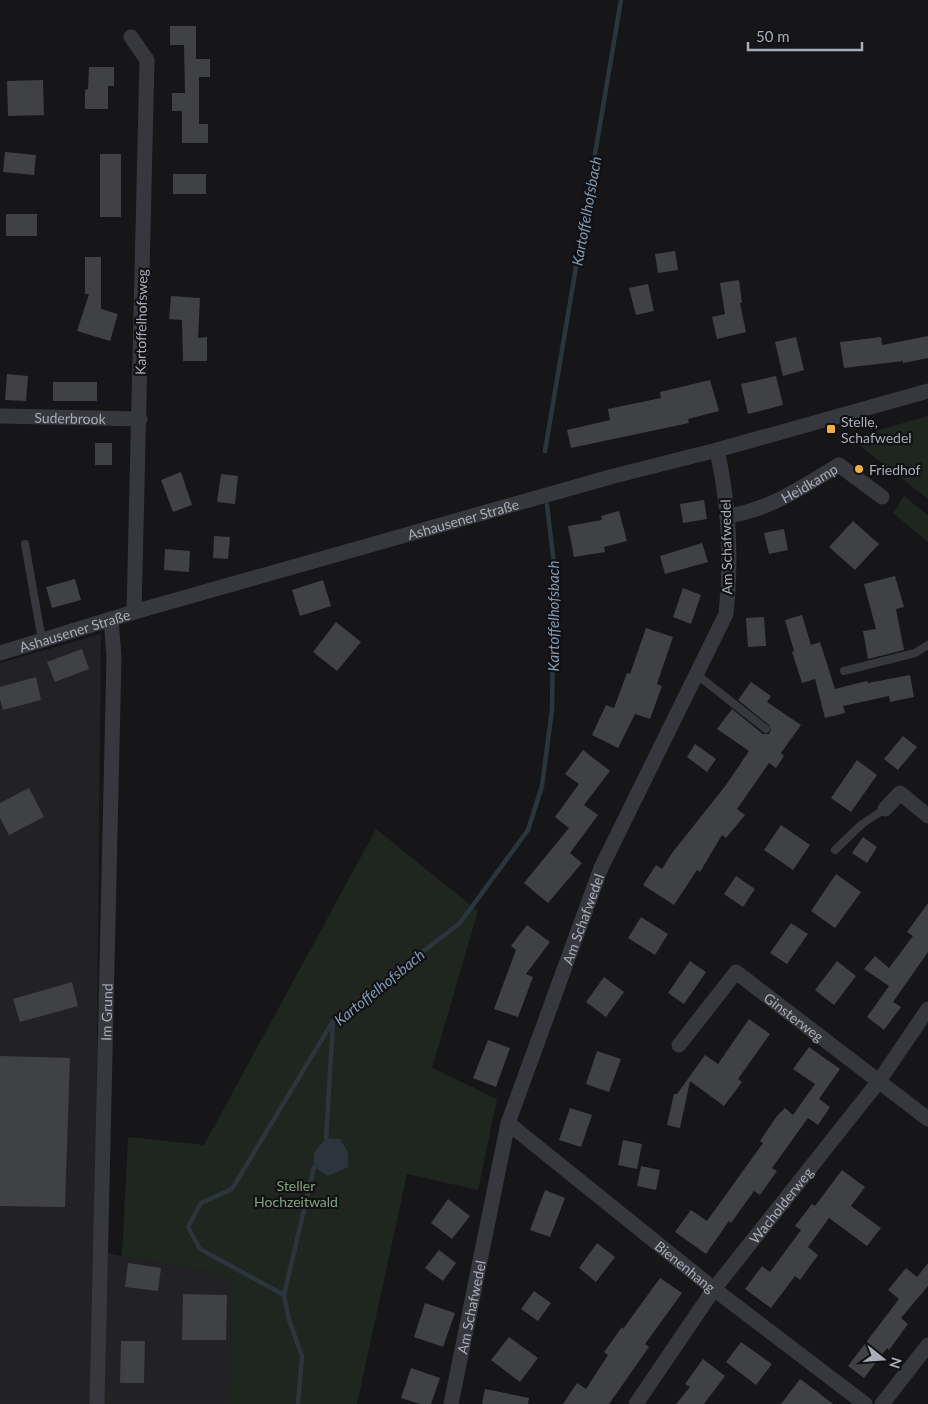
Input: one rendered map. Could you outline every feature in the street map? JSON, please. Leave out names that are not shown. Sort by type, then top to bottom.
[{"type":"street","name":"Kartoffelhofsweg","points":[[131,37],[147,60],[134,612]]},
{"type":"street","name":"Ashausener Straße","points":[[0,653],[111,618],[928,390]]},
{"type":"street","name":"Suderbrook","points":[[0,416],[140,419]]},
{"type":"street","name":"Am Schafwedel","points":[[451,1404],[508,1123],[601,868],[726,614],[730,579],[728,516],[717,450]]},
{"type":"street","name":"Heidkamp","points":[[728,516],[768,506],[838,465],[882,497]]},
{"type":"street","name":"Im Grund","points":[[97,1404],[114,657],[111,618]]},
{"type":"street","points":[[884,810],[900,793],[928,816]]},
{"type":"street","name":"Ginsterweg","points":[[679,1045],[736,972],[928,1119]]},
{"type":"street","name":"Wacholderweg","points":[[636,1404],[714,1289],[879,1081],[928,1009]]},
{"type":"street","name":"Bienenhang","points":[[508,1123],[714,1289],[865,1404]]},
{"type":"street","points":[[882,1404],[928,1345]]},
{"type":"lane","points":[[25,544],[42,640]]},
{"type":"lane","points":[[844,672],[915,653],[928,645]]},
{"type":"lane","points":[[696,674],[766,729]]},
{"type":"lane","points":[[835,850],[862,824],[884,810]]},
{"type":"shaded area","points":[[101,634],[95,1251],[231,1276],[230,1404],[0,1404],[0,663]]},
{"type":"shaded area","points":[[326,1138],[340,1139],[348,1152],[348,1167],[328,1176],[314,1167],[314,1153]]},
{"type":"green space","points":[[928,416],[928,499],[850,438]]},
{"type":"green space","points":[[904,496],[928,515],[928,542],[893,513]]},
{"type":"green space","name":"Steller Hochzeitwald","points":[[376,829],[478,911],[432,1068],[497,1099],[478,1190],[407,1174],[357,1404],[230,1404],[231,1276],[122,1256],[128,1137],[204,1145]]},
{"type":"building","points":[[170,26],[196,26],[196,59],[210,59],[210,77],[199,77],[199,124],[208,124],[208,143],[182,143],[182,111],[172,111],[172,93],[185,93],[184,45],[170,45]]},
{"type":"building","points":[[89,67],[114,67],[114,86],[108,86],[108,109],[85,109],[85,90],[88,89]]},
{"type":"building","points":[[43,80],[44,115],[8,116],[7,81]]},
{"type":"building","points":[[5,152],[36,155],[34,175],[3,172]]},
{"type":"building","points":[[100,154],[121,154],[121,217],[100,217]]},
{"type":"building","points":[[173,174],[206,174],[206,194],[173,194]]},
{"type":"building","points":[[6,214],[37,214],[37,236],[6,236]]},
{"type":"building","points":[[675,251],[678,270],[658,273],[655,254]]},
{"type":"building","points":[[85,257],[101,257],[101,309],[118,314],[110,341],[77,331],[89,294],[85,294]]},
{"type":"building","points":[[739,280],[742,303],[740,303],[746,332],[717,339],[712,317],[725,314],[720,283]]},
{"type":"building","points":[[648,284],[654,311],[636,315],[629,288]]},
{"type":"building","points":[[171,296],[200,298],[198,338],[207,337],[207,361],[183,361],[182,320],[169,319]]},
{"type":"building","points":[[928,336],[928,358],[903,363],[903,361],[844,368],[840,342],[881,337],[882,345]]},
{"type":"building","points":[[796,337],[804,370],[783,376],[775,342]]},
{"type":"building","points":[[7,374],[28,376],[26,401],[5,400]]},
{"type":"building","points":[[776,376],[783,405],[748,414],[741,384]]},
{"type":"building","points":[[710,380],[719,411],[688,419],[689,423],[571,448],[567,430],[610,420],[608,409],[661,398],[660,392]]},
{"type":"building","points":[[53,382],[97,382],[97,401],[53,401]]},
{"type":"building","points":[[95,443],[112,443],[112,465],[95,465]]},
{"type":"building","points":[[181,472],[192,505],[173,512],[161,480]]},
{"type":"building","points":[[221,474],[238,476],[235,504],[217,502]]},
{"type":"building","points":[[704,500],[707,519],[683,523],[680,504]]},
{"type":"building","points":[[619,511],[627,541],[604,547],[605,552],[574,557],[568,526],[602,520],[601,516]]},
{"type":"building","points":[[853,521],[879,544],[855,570],[829,547]]},
{"type":"building","points":[[784,529],[788,550],[769,554],[764,533]]},
{"type":"building","points":[[214,536],[230,537],[228,559],[213,558]]},
{"type":"building","points":[[702,543],[708,562],[665,574],[660,556]]},
{"type":"building","points":[[165,549],[190,551],[189,572],[164,570]]},
{"type":"building","points":[[895,576],[904,607],[896,609],[904,650],[868,659],[863,631],[876,629],[864,584]]},
{"type":"building","points":[[75,579],[81,600],[52,608],[46,587]]},
{"type":"building","points":[[323,580],[331,606],[300,616],[292,590]]},
{"type":"building","points":[[683,588],[701,595],[691,624],[673,617]]},
{"type":"building","points":[[802,615],[811,645],[820,642],[835,689],[867,681],[868,683],[910,675],[914,697],[890,702],[889,696],[843,706],[845,713],[825,718],[815,679],[802,683],[792,652],[794,651],[785,620]]},
{"type":"building","points":[[764,617],[766,646],[748,647],[746,618]]},
{"type":"building","points":[[336,622],[361,642],[337,671],[313,652]]},
{"type":"building","points":[[646,628],[673,637],[657,684],[662,686],[650,719],[635,714],[618,748],[592,735],[606,705],[614,708],[627,673],[630,674]]},
{"type":"building","points":[[82,649],[89,669],[55,682],[47,662]]},
{"type":"building","points":[[36,677],[41,700],[3,710],[0,699],[0,687]]},
{"type":"building","points":[[751,682],[771,696],[767,702],[801,725],[781,753],[784,756],[776,768],[769,763],[737,809],[745,815],[726,838],[722,835],[700,872],[697,870],[674,905],[643,885],[656,865],[662,869],[672,853],[726,785],[749,751],[717,729],[732,709],[763,734],[769,734],[771,730],[769,725],[738,700]]},
{"type":"building","points":[[903,736],[917,747],[898,770],[884,759]]},
{"type":"building","points":[[695,744],[716,759],[707,772],[687,757]]},
{"type":"building","points":[[583,750],[610,771],[584,805],[598,815],[570,853],[582,863],[548,903],[524,883],[569,828],[555,817],[579,784],[565,774]]},
{"type":"building","points":[[857,760],[877,775],[851,812],[831,798]]},
{"type":"building","points":[[29,788],[44,817],[9,835],[0,818],[0,803]]},
{"type":"building","points":[[781,825],[810,845],[793,870],[764,850]]},
{"type":"building","points":[[863,837],[877,847],[867,863],[852,853]]},
{"type":"building","points":[[836,874],[861,892],[835,928],[811,911]]},
{"type":"building","points":[[736,876],[755,889],[743,907],[724,894]]},
{"type":"building","points":[[928,903],[928,952],[893,1002],[901,1007],[884,1030],[867,1017],[889,986],[864,969],[875,956],[889,968],[913,936],[907,932]]},
{"type":"building","points":[[641,917],[668,934],[655,955],[628,938]]},
{"type":"building","points":[[791,923],[808,934],[787,964],[770,953]]},
{"type":"building","points":[[527,925],[550,942],[526,974],[533,977],[518,1017],[494,1009],[516,950],[511,946]]},
{"type":"building","points":[[690,961],[706,972],[684,1004],[668,993]]},
{"type":"building","points":[[837,961],[856,976],[834,1005],[815,990]]},
{"type":"building","points":[[604,977],[624,992],[606,1017],[586,1002]]},
{"type":"building","points":[[72,982],[78,1006],[20,1022],[13,999]]},
{"type":"building","points":[[749,1019],[770,1034],[738,1079],[742,1082],[724,1106],[690,1081],[680,1128],[667,1125],[674,1094],[677,1094],[705,1055],[718,1064]]},
{"type":"building","points":[[488,1040],[510,1048],[496,1087],[473,1078]]},
{"type":"building","points":[[809,1047],[840,1069],[819,1099],[830,1107],[818,1125],[808,1118],[772,1168],[777,1171],[760,1195],[754,1191],[731,1223],[729,1221],[706,1254],[675,1232],[691,1210],[707,1221],[763,1143],[760,1141],[777,1116],[785,1108],[793,1115],[815,1084],[793,1069]]},
{"type":"building","points":[[597,1051],[621,1059],[609,1092],[586,1084]]},
{"type":"building","points":[[0,1056],[70,1058],[65,1207],[0,1206]]},
{"type":"building","points":[[570,1108],[592,1115],[581,1147],[559,1140]]},
{"type":"building","points":[[623,1140],[642,1144],[637,1169],[618,1165]]},
{"type":"building","points":[[641,1166],[660,1170],[656,1190],[637,1186]]},
{"type":"building","points":[[842,1170],[865,1187],[851,1206],[881,1228],[867,1246],[829,1218],[808,1247],[818,1255],[800,1280],[795,1276],[771,1308],[745,1289],[762,1266],[770,1272],[801,1230],[795,1226],[812,1204],[815,1206]]},
{"type":"building","points":[[545,1190],[565,1198],[550,1237],[530,1230]]},
{"type":"building","points":[[448,1199],[470,1216],[452,1239],[431,1223]]},
{"type":"building","points":[[597,1243],[615,1257],[596,1282],[579,1268]]},
{"type":"building","points":[[439,1250],[456,1263],[443,1281],[425,1268]]},
{"type":"building","points":[[128,1263],[161,1268],[158,1291],[125,1287]]},
{"type":"building","points":[[928,1263],[928,1286],[901,1318],[908,1324],[889,1350],[887,1348],[864,1378],[848,1366],[899,1299],[888,1290],[906,1268],[917,1277]]},
{"type":"building","points":[[660,1278],[682,1293],[645,1344],[649,1347],[609,1404],[563,1404],[577,1383],[586,1389],[608,1355],[604,1352]]},
{"type":"building","points":[[534,1291],[551,1303],[538,1321],[521,1309]]},
{"type":"building","points":[[183,1294],[227,1295],[226,1340],[182,1340]]},
{"type":"building","points":[[425,1303],[455,1313],[443,1347],[414,1337]]},
{"type":"building","points":[[509,1337],[538,1358],[520,1382],[491,1360]]},
{"type":"building","points":[[121,1341],[145,1341],[144,1383],[120,1383]]},
{"type":"building","points":[[741,1342],[772,1364],[756,1385],[726,1362]]},
{"type":"building","points":[[703,1359],[725,1376],[704,1404],[676,1404],[690,1387],[685,1384]]},
{"type":"building","points":[[411,1368],[440,1378],[431,1404],[420,1404],[401,1398]]},
{"type":"building","points":[[800,1379],[815,1390],[833,1404],[781,1404]]},
{"type":"building","points":[[485,1389],[529,1398],[528,1404],[482,1404]]},
{"type":"waterway","name":"Kartoffelhofsbach","points":[[545,451],[621,0]]},
{"type":"waterway","name":"Kartoffelhofsbach","points":[[298,1404],[302,1356],[289,1320],[284,1295],[200,1249],[188,1227],[201,1203],[232,1189],[333,1021],[460,923],[528,830],[542,786],[552,710],[554,564],[547,505]]},
{"type":"waterway","points":[[326,1138],[333,1023]]},
{"type":"waterway","points":[[284,1295],[314,1167]]},
{"type":"place","name":"Stelle, Schafwedel","points":[[831,429]]},
{"type":"place","name":"Friedhof","points":[[859,469]]}]
